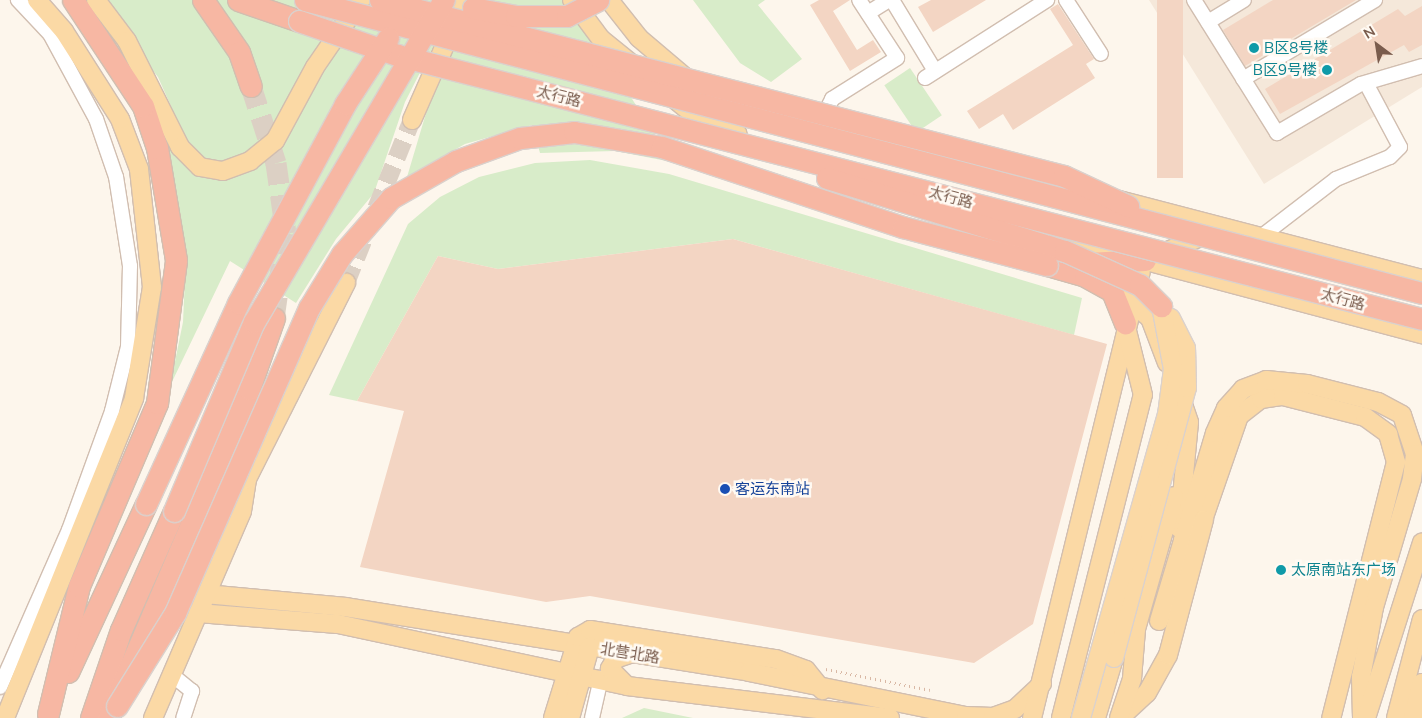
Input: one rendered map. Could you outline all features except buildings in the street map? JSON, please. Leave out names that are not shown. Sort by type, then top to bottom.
[{"type":"highway","points":[[48,716],[80,586],[157,403],[176,260],[157,148],[143,106],[121,67],[72,0]]},
{"type":"highway","points":[[203,0],[239,52],[251,86]]},
{"type":"highway","name":"太行路","points":[[238,0],[397,55],[710,134],[1422,320]]},
{"type":"highway","name":"太行路","points":[[305,0],[487,50],[1422,293]]},
{"type":"highway","points":[[380,0],[1064,176],[1178,229]]},
{"type":"highway","points":[[48,716],[238,303],[345,104],[412,0]]},
{"type":"highway","points":[[431,0],[524,16],[567,16],[598,0]]},
{"type":"highway","points":[[91,718],[121,630],[174,512],[254,322],[444,0]]},
{"type":"highway","points":[[112,712],[175,613],[309,308],[342,254],[391,198],[456,161],[520,138],[574,132],[662,147],[903,227],[1086,276],[1110,290],[1125,324]]},
{"type":"highway","points":[[710,134],[942,216],[1065,252],[1140,285],[1161,306]]},
{"type":"highway","points":[[1047,265],[1144,260]]},
{"type":"highway","points":[[112,712],[274,318]]},
{"type":"main road","points":[[5,718],[134,398],[152,288],[139,169],[120,119],[54,19],[37,0]]},
{"type":"main road","points":[[49,0],[54,19]]},
{"type":"main road","points":[[96,0],[127,41],[180,147],[200,167],[223,171],[250,161],[275,141],[315,67],[361,0]]},
{"type":"main road","points":[[412,120],[465,0]]},
{"type":"main road","points":[[572,0],[601,39],[700,120],[926,202],[1422,334]]},
{"type":"main road","points":[[609,0],[639,38],[699,89],[760,113],[819,125],[1262,236],[1422,279]]},
{"type":"main road","points":[[1144,260],[1226,227]]},
{"type":"main road","points":[[1032,718],[1042,684],[1125,324],[1144,260]]},
{"type":"main road","points":[[154,718],[242,511],[247,479],[346,283]]},
{"type":"main road","points":[[1110,290],[1132,302],[1150,318],[1189,422],[1184,459],[1179,544]]},
{"type":"main road","points":[[1096,718],[1187,388],[1186,348],[1178,326],[1161,306]]},
{"type":"main road","points":[[1081,718],[1167,415],[1173,369],[1161,306]]},
{"type":"main road","points":[[1060,718],[1143,395],[1125,324]]},
{"type":"main road","points":[[1159,621],[1179,544],[1226,408],[1243,389],[1266,380],[1316,386],[1378,402],[1402,415],[1415,454],[1412,479],[1374,607],[1361,677],[1362,718]]},
{"type":"main road","points":[[1120,718],[1147,692],[1168,655],[1204,517],[1239,416],[1261,399],[1283,396],[1356,415],[1388,434],[1396,462],[1331,718]]},
{"type":"main road","points":[[1120,718],[1132,679],[1136,629],[1184,459]]},
{"type":"main road","points":[[1179,544],[1204,517]]},
{"type":"main road","points":[[1366,718],[1422,543]]},
{"type":"main road","name":"北营北路","points":[[206,594],[345,607],[749,672],[822,690],[993,718],[1015,709],[1042,684]]},
{"type":"main road","name":"北营北路","points":[[198,613],[363,628],[575,672],[627,686],[890,718]]},
{"type":"main road","points":[[1396,718],[1422,619]]},
{"type":"main road","points":[[553,718],[575,672],[583,646],[578,637],[590,630],[776,659],[806,670],[822,690]]},
{"type":"main road","points":[[627,686],[610,669],[615,659],[632,653]]},
{"type":"main road","points":[[1114,658],[1120,718]]},
{"type":"main road","points":[[570,718],[575,672]]},
{"type":"main road","points":[[1413,718],[1422,683]]},
{"type":"street","points":[[0,687],[69,530],[112,412],[128,347],[130,266],[116,177],[96,119],[50,34],[18,0]]},
{"type":"street","points":[[819,125],[832,98],[897,58],[859,0]]},
{"type":"street","points":[[868,13],[890,0],[930,75],[1046,0]]},
{"type":"street","points":[[1066,0],[1101,54]]},
{"type":"street","points":[[1194,0],[1277,133],[1366,83],[1422,66]]},
{"type":"street","points":[[1208,22],[1244,0]]},
{"type":"street","points":[[1243,79],[1375,0]]},
{"type":"street","points":[[1262,236],[1336,179],[1390,157],[1400,147],[1366,83]]},
{"type":"street","points":[[172,675],[192,691],[183,718]]},
{"type":"street","points":[[592,718],[601,678]]},
{"type":"shaded area","points":[[1149,0],[1422,0],[1422,87],[1264,184]]},
{"type":"green space","points":[[96,0],[457,0],[405,102],[374,193],[336,239],[296,303],[230,261],[170,386],[183,322],[186,256],[165,138],[181,129],[158,77]]},
{"type":"green space","points":[[479,0],[575,0],[596,42],[672,162],[615,151],[540,153],[532,125],[465,144],[407,177],[432,93]]},
{"type":"green space","points":[[693,0],[765,0],[758,5],[802,59],[771,82],[740,63]]},
{"type":"green space","points":[[910,68],[942,115],[916,133],[884,85]]},
{"type":"green space","points":[[590,160],[669,174],[1082,298],[1074,335],[733,239],[498,269],[438,256],[357,401],[329,395],[408,224],[440,197],[479,177],[535,163]]},
{"type":"green space","points":[[644,708],[693,718],[622,718]]},
{"type":"tunnel","points":[[251,86],[276,163],[286,233],[274,318]]},
{"type":"tunnel","points":[[346,283],[412,120]]},
{"type":"place","name":"B区8号楼","points":[[1254,48]]},
{"type":"place","name":"B区9号楼","points":[[1327,70]]},
{"type":"place","name":"客运东南站","points":[[725,489]]},
{"type":"place","name":"太原南站东广场","points":[[1281,570]]}]
